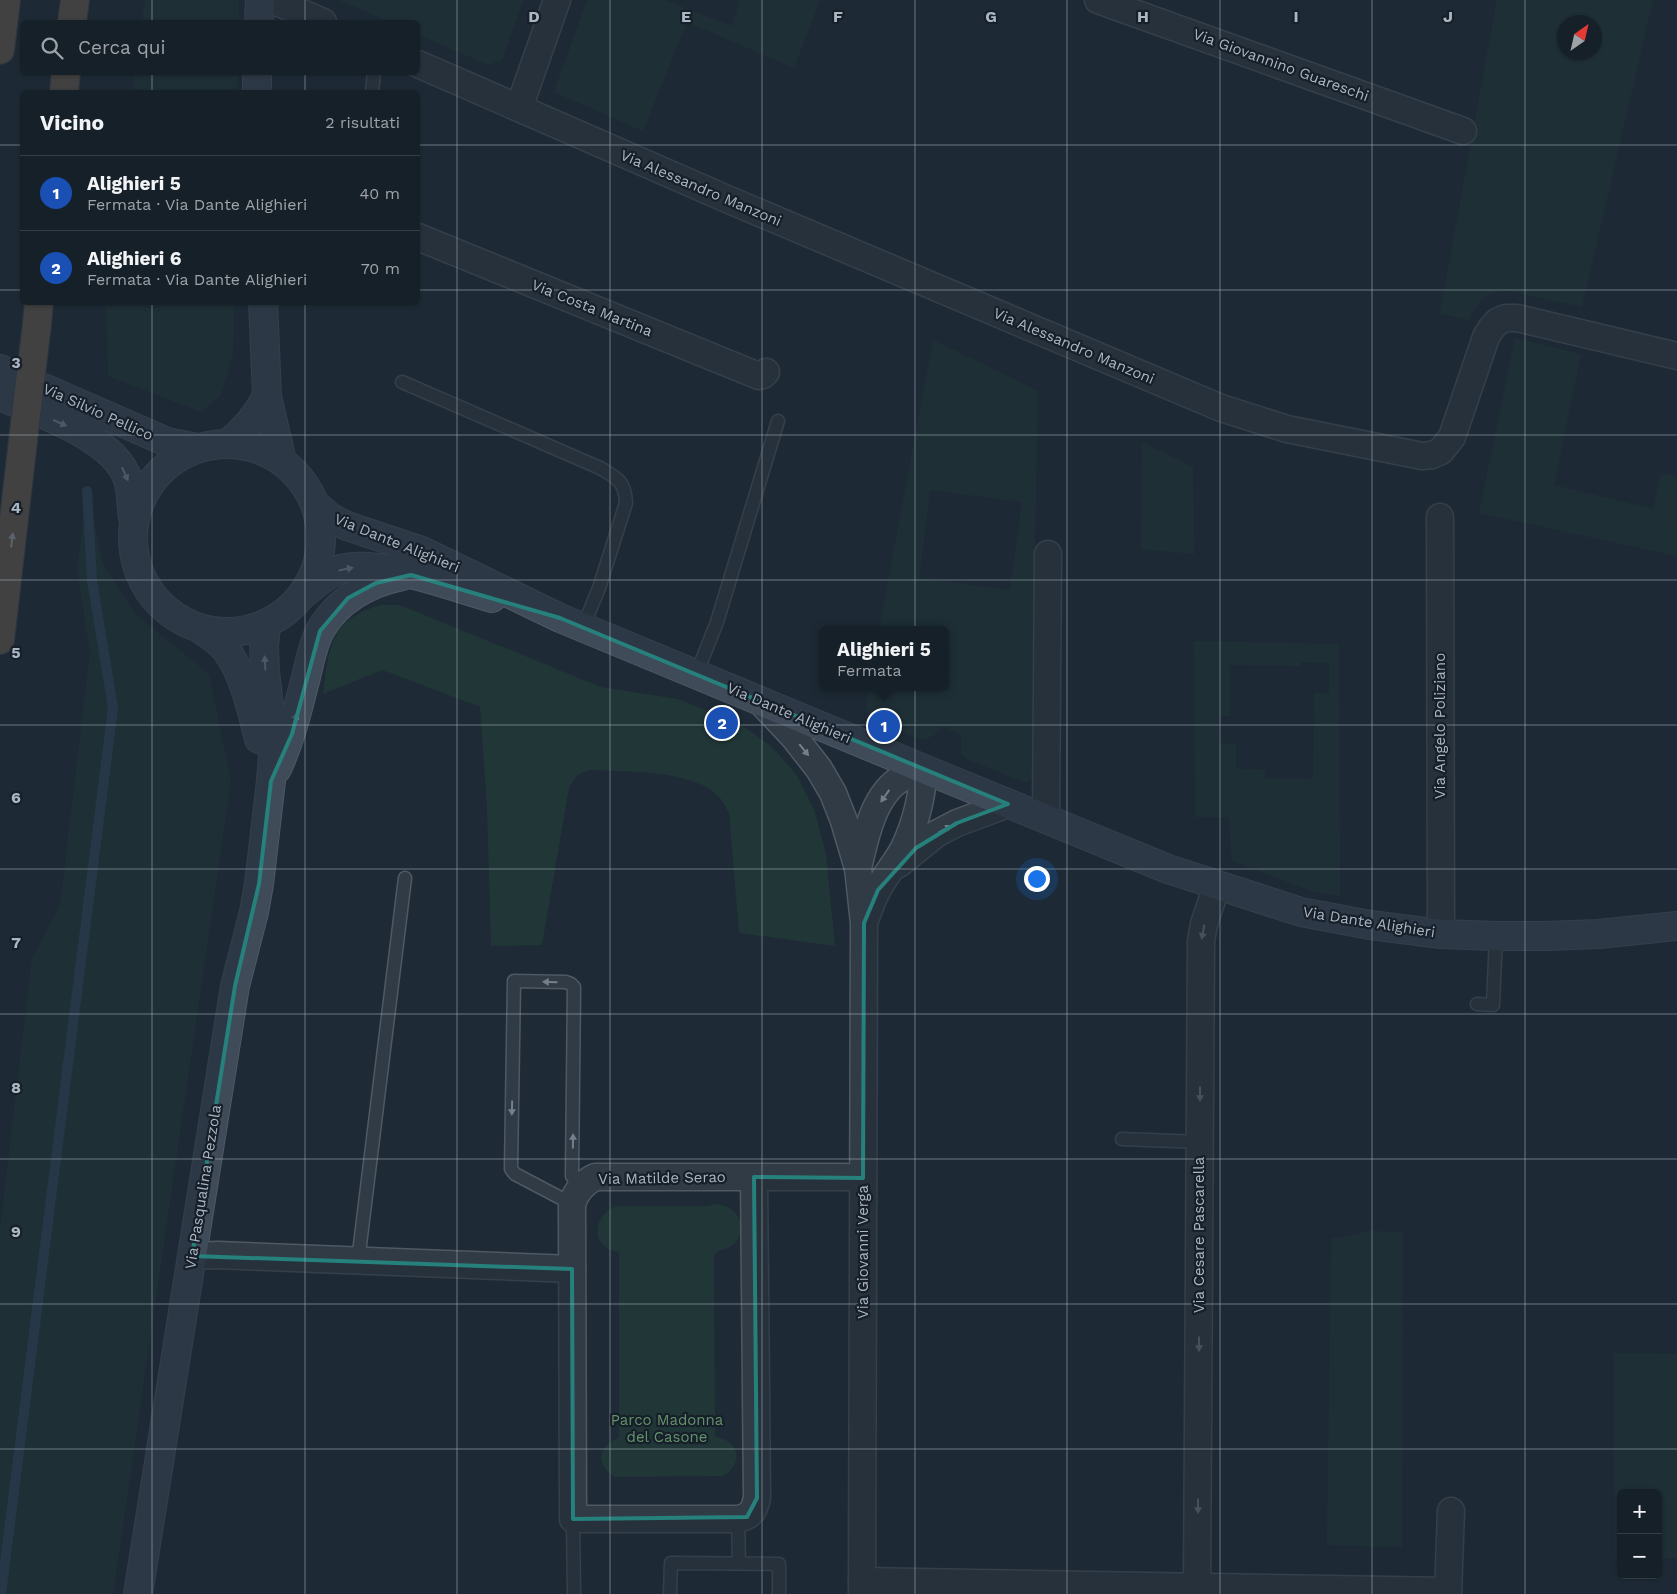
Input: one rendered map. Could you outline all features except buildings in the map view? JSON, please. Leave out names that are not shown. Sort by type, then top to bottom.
[{"type":"highway","points":[[0,50],[6,0]]},
{"type":"highway","points":[[72,20],[75,0]]},
{"type":"highway","points":[[64,90],[66,75]]},
{"type":"highway","points":[[0,640],[38,313]]},
{"type":"main road","points":[[259,20],[260,0]]},
{"type":"main road","points":[[257,75],[257,90]]},
{"type":"main road","points":[[263,305],[267,396],[282,462]]},
{"type":"main road","name":"Via Silvio Pellico","points":[[0,369],[166,442],[197,448]]},
{"type":"main road","name":"Via Silvio Pellico","points":[[0,396],[82,432],[121,464],[128,480],[133,523]]},
{"type":"main road","points":[[227,444],[244,430],[260,410],[267,396]]},
{"type":"main road","points":[[227,444],[257,449],[282,462],[302,481],[316,505],[321,527],[321,548],[317,567],[305,593],[288,612],[266,625],[234,633],[202,630],[177,619],[156,601],[141,578],[133,551],[133,523],[141,499],[155,477],[174,460],[197,448],[227,444]]},
{"type":"main road","name":"Via Dante Alighieri","points":[[316,505],[331,518],[347,526],[422,551],[571,623],[1008,804],[1168,869],[1301,912],[1370,926],[1441,934],[1545,936],[1599,934],[1677,926]]},
{"type":"main road","name":"Via Dante Alighieri","points":[[305,593],[328,575],[347,568],[361,567],[411,575],[571,623]]},
{"type":"main road","name":"Via Dante Alighieri","points":[[320,631],[332,614],[348,598],[376,583],[411,575]]},
{"type":"main road","name":"Via Pasqualina Pezzola","points":[[138,1594],[235,986],[254,912],[259,884],[272,781],[273,756],[264,646],[266,625]]},
{"type":"main road","name":"Via Pasqualina Pezzola","points":[[202,630],[227,651],[237,669],[248,699],[272,781]]},
{"type":"main road","name":"Via Pasqualina Pezzola","points":[[272,781],[292,734],[312,653],[320,631]]},
{"type":"street","points":[[272,0],[318,20]]},
{"type":"street","points":[[519,108],[557,0]]},
{"type":"street","name":"Via Giovannino Guareschi","points":[[1098,0],[1463,130]]},
{"type":"street","name":"Via Alessandro Manzoni","points":[[420,65],[726,199],[1220,408],[1286,429],[1422,456],[1432,455],[1441,451],[1452,436],[1486,337],[1496,322],[1506,318],[1517,318],[1677,356]]},
{"type":"street","name":"Via Costa Martina","points":[[420,238],[759,376],[766,372]]},
{"type":"street","name":"Via Angelo Poliziano","points":[[1440,517],[1441,934]]},
{"type":"street","points":[[1046,819],[1048,554]]},
{"type":"street","name":"Via Giovanni Verga","points":[[760,701],[794,737],[819,769],[835,800],[858,868],[864,923],[862,1587],[1198,1587],[1448,1592],[1451,1511]]},
{"type":"street","name":"Via Giovanni Verga","points":[[858,868],[873,813],[887,791],[900,779],[924,769],[922,794],[915,821],[905,847],[878,890],[864,923]]},
{"type":"street","name":"Via Giovanni Verga","points":[[892,869],[916,848],[957,822],[1008,804]]},
{"type":"street","name":"Via Cesare Pascarella","points":[[1198,1587],[1201,942],[1204,924],[1216,885]]},
{"type":"street","name":"Via Matilde Serao","points":[[576,1196],[586,1181],[595,1177],[863,1178]]},
{"type":"street","points":[[576,1196],[572,1269],[574,1519],[738,1519],[747,1517],[752,1513],[757,1498],[754,1178]]},
{"type":"street","points":[[192,1256],[218,1255],[572,1269]]},
{"type":"lane","points":[[372,90],[374,75]]},
{"type":"lane","points":[[402,382],[600,468],[620,480],[626,490],[626,503],[599,588],[571,623]]},
{"type":"lane","points":[[696,675],[717,622],[778,421]]},
{"type":"lane","points":[[358,1261],[405,878]]},
{"type":"lane","points":[[1477,1004],[1492,1005],[1496,936]]},
{"type":"lane","points":[[514,982],[566,982],[574,987],[572,1176],[576,1196],[515,1174],[511,1169],[514,982]]},
{"type":"lane","points":[[1122,1139],[1200,1142]]},
{"type":"lane","points":[[574,1519],[574,1594]]},
{"type":"lane","points":[[738,1519],[739,1563]]},
{"type":"lane","points":[[670,1594],[670,1563],[779,1564],[779,1594]]},
{"type":"highlighted area","points":[[411,575],[560,618],[1008,804],[957,823],[916,848],[878,890],[864,923],[863,1178],[754,1177],[757,1498],[747,1517],[573,1519],[572,1269],[192,1256],[235,986],[259,884],[271,781],[292,734],[320,631],[348,598],[376,583]]},
{"type":"green space","points":[[145,0],[239,0],[239,20],[142,20]]},
{"type":"green space","points":[[339,0],[523,0],[502,60],[488,65],[420,35],[420,20],[385,20]]},
{"type":"green space","points":[[587,0],[664,0],[732,26],[740,0],[820,0],[794,68],[687,22],[643,131],[554,92]]},
{"type":"green space","points":[[1497,0],[1653,0],[1582,307],[1504,290],[1482,299],[1469,320],[1440,313]]},
{"type":"green space","points":[[135,75],[238,75],[237,90],[133,90]]},
{"type":"green space","points":[[106,305],[234,305],[233,354],[221,395],[201,412],[108,376]]},
{"type":"green space","points":[[1515,338],[1581,354],[1554,485],[1653,509],[1661,473],[1677,476],[1677,556],[1479,513]]},
{"type":"green space","points":[[933,340],[1038,391],[1034,771],[1032,779],[1025,783],[967,759],[961,754],[961,734],[944,727],[933,736],[922,740],[873,720],[866,709],[868,691],[949,691],[949,626],[880,626]],"holes":[[[930,490],[1022,502],[1010,590],[919,578]]]},
{"type":"green space","points":[[1142,442],[1193,467],[1194,554],[1141,549]]},
{"type":"green space","points":[[87,491],[103,564],[135,614],[209,674],[231,781],[113,1594],[0,1594],[0,1229],[32,958],[60,906],[90,652],[77,569]]},
{"type":"green space","points":[[381,605],[400,605],[601,687],[678,699],[740,724],[771,746],[796,774],[814,809],[826,853],[835,946],[739,933],[729,813],[720,799],[707,788],[693,781],[658,774],[589,770],[577,775],[569,788],[542,945],[491,946],[487,808],[480,707],[382,670],[323,694],[327,663],[335,637],[351,618]]},
{"type":"green space","points":[[1194,641],[1339,644],[1340,896],[1312,891],[1232,861],[1229,817],[1195,817]],"holes":[[[1301,662],[1329,663],[1329,693],[1314,693],[1313,779],[1265,778],[1265,770],[1236,769],[1236,744],[1219,743],[1220,716],[1230,716],[1230,665],[1301,666]]]},
{"type":"green space","name":"Parco Madonna del Casone","points":[[714,1204],[725,1206],[734,1211],[739,1218],[741,1226],[740,1235],[736,1242],[729,1248],[718,1251],[714,1256],[715,1437],[729,1442],[734,1447],[736,1459],[734,1466],[722,1476],[615,1477],[604,1467],[601,1456],[606,1446],[619,1438],[619,1252],[610,1250],[603,1245],[597,1231],[599,1224],[608,1210],[617,1206],[708,1206]]},
{"type":"green space","points":[[1371,1231],[1403,1232],[1402,1547],[1327,1545],[1331,1239]]},
{"type":"green space","points":[[1614,1353],[1677,1354],[1677,1558],[1662,1558],[1662,1489],[1617,1489],[1617,1558],[1614,1558]]},
{"type":"waterway","points":[[1,1594],[113,708],[92,580],[87,491]]},
{"type":"place","name":"Alighieri 6","points":[[722,723]]},
{"type":"place","name":"Alighieri 5","points":[[884,726]]}]
